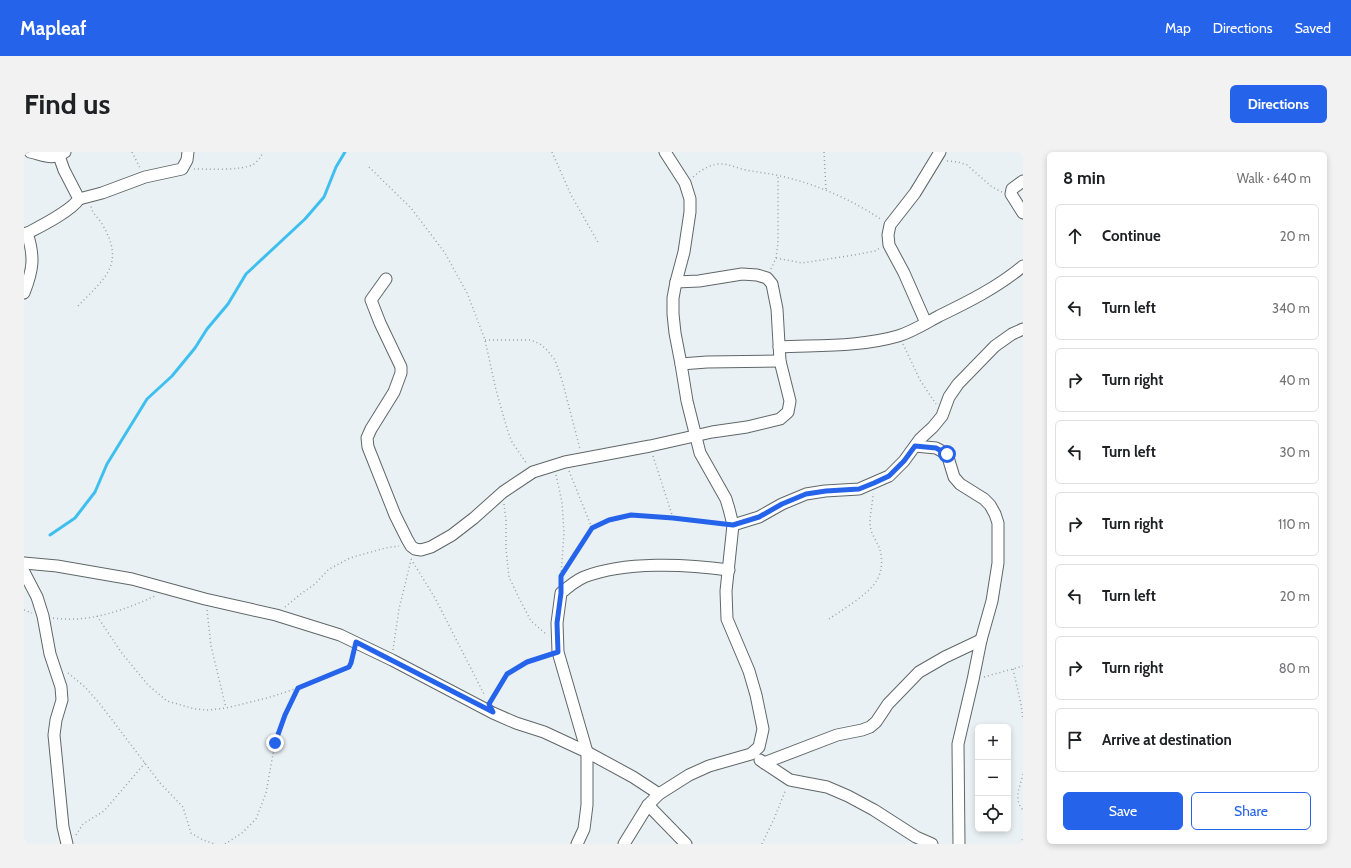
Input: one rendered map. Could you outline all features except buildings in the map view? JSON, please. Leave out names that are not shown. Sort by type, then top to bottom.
[{"type":"street","points":[[30,152],[49,157],[62,154],[64,170],[84,198]]},
{"type":"street","points":[[24,293],[33,263],[32,247],[25,234],[75,205],[84,198],[145,177],[182,169],[187,160],[188,152]]},
{"type":"street","points":[[624,844],[648,805],[659,794],[708,766],[751,754],[759,747],[763,729],[749,671],[727,619],[726,591],[733,525],[726,499],[700,453],[686,401],[675,333],[673,298],[684,252],[690,212],[690,199],[685,183],[665,152]]},
{"type":"street","points":[[926,323],[907,278],[889,245],[888,235],[890,225],[915,193],[938,156]]},
{"type":"street","points":[[1023,181],[1012,189],[1011,194],[1023,214]]},
{"type":"street","points":[[779,347],[848,344],[899,336],[972,299],[1023,266]]},
{"type":"street","points":[[386,279],[371,300],[401,367],[402,373],[394,392],[370,429],[367,438],[368,447],[395,515],[412,551],[431,547],[442,541],[474,518],[503,492],[533,472],[582,458],[650,446],[712,432],[748,427],[780,419],[788,412],[790,401],[780,360],[777,308],[772,284],[767,278],[757,275],[742,274],[699,281],[676,282]]},
{"type":"street","points":[[733,525],[759,517],[782,504],[806,494],[859,489],[889,476],[904,461],[915,446],[942,416],[949,397],[958,384],[995,346],[1012,334],[1023,329]]},
{"type":"street","points":[[681,364],[780,360]]},
{"type":"street","points":[[915,446],[936,448],[947,454],[956,480],[984,499],[990,505],[998,523],[998,563],[992,601],[980,640],[973,680],[958,744],[959,844]]},
{"type":"street","points":[[24,563],[95,572],[132,579],[310,625],[356,642],[516,723],[544,732],[588,752],[633,777],[659,794]]},
{"type":"street","points":[[577,844],[584,829],[587,805],[588,752],[557,647],[558,611],[561,593],[572,584],[585,577],[611,570],[651,565],[702,566],[729,570]]},
{"type":"street","points":[[24,572],[37,597],[43,616],[50,654],[61,687],[62,700],[56,720],[54,735],[63,827],[71,841]]},
{"type":"street","points":[[764,762],[837,735],[870,727],[876,722],[888,704],[919,672],[945,657],[980,640]]},
{"type":"street","points":[[751,754],[790,780],[827,787],[848,796],[874,810],[914,840],[932,844]]},
{"type":"street","points":[[648,805],[686,844]]},
{"type":"path","points":[[132,152],[145,177]]},
{"type":"path","points":[[182,169],[242,168],[253,164],[260,158],[263,152]]},
{"type":"path","points":[[552,152],[571,195],[599,244]]},
{"type":"path","points":[[824,152],[826,190]]},
{"type":"path","points":[[938,156],[967,165],[992,187],[1002,192],[1011,194]]},
{"type":"path","points":[[685,183],[704,169],[717,164],[732,165],[745,170],[778,176],[826,190],[863,207],[890,225]]},
{"type":"path","points":[[369,167],[411,208],[445,254],[468,296],[485,340],[496,390],[508,432],[512,442],[533,472]]},
{"type":"path","points":[[767,278],[776,258],[778,243],[778,176]]},
{"type":"path","points":[[78,306],[105,278],[112,264],[113,248],[102,224],[84,198]]},
{"type":"path","points":[[776,258],[802,263],[874,251],[889,245]]},
{"type":"path","points":[[899,336],[920,380],[942,416]]},
{"type":"path","points":[[485,340],[531,340],[540,344],[547,350],[555,360],[562,380],[582,458]]},
{"type":"path","points":[[650,446],[673,518]]},
{"type":"path","points":[[565,462],[592,528]]},
{"type":"path","points":[[554,465],[562,502],[564,533],[561,593]]},
{"type":"path","points":[[829,619],[864,594],[875,583],[880,572],[882,563],[880,550],[871,530],[870,518],[873,506],[874,483]]},
{"type":"path","points":[[493,712],[489,704],[507,674],[557,647],[531,621],[509,576],[503,492]]},
{"type":"path","points":[[561,576],[592,528],[609,520],[631,515],[733,525]]},
{"type":"path","points":[[276,615],[315,584],[329,569],[350,558],[385,548],[412,551]]},
{"type":"path","points":[[392,660],[399,609],[412,551]]},
{"type":"path","points":[[412,551],[486,697]]},
{"type":"path","points":[[43,616],[65,619],[84,619],[119,611],[171,589]]},
{"type":"path","points":[[205,599],[211,646],[226,708]]},
{"type":"path","points":[[97,616],[121,652],[148,685],[167,701],[201,710],[226,708],[267,698],[298,688],[349,667],[356,642]]},
{"type":"path","points":[[973,680],[1023,666]]},
{"type":"path","points":[[1013,668],[1023,720]]},
{"type":"path","points":[[64,669],[85,687],[100,704],[160,782],[183,807],[191,833],[214,844]]},
{"type":"path","points":[[225,844],[242,834],[256,820],[266,792],[275,743],[285,715],[298,688]]},
{"type":"path","points":[[71,841],[83,824],[104,810],[145,762]]},
{"type":"path","points":[[1023,774],[1017,799],[1018,804],[1023,810]]},
{"type":"path","points":[[762,844],[790,780]]},
{"type":"path","points":[[1022,844],[1023,838]]},
{"type":"waterway","points":[[50,535],[75,518],[95,492],[107,464],[147,399],[172,376],[195,348],[207,329],[228,304],[246,274],[305,219],[324,197],[336,167],[345,152]]},
{"type":"route","points":[[275,743],[285,715],[298,688],[349,667],[356,642],[493,712],[489,704],[507,674],[527,662],[558,652],[557,623],[561,593],[561,576],[589,531],[597,525],[609,520],[631,515],[733,525],[759,517],[782,504],[806,494],[859,489],[874,483],[889,476],[904,461],[915,446],[936,448],[947,454]]}]
